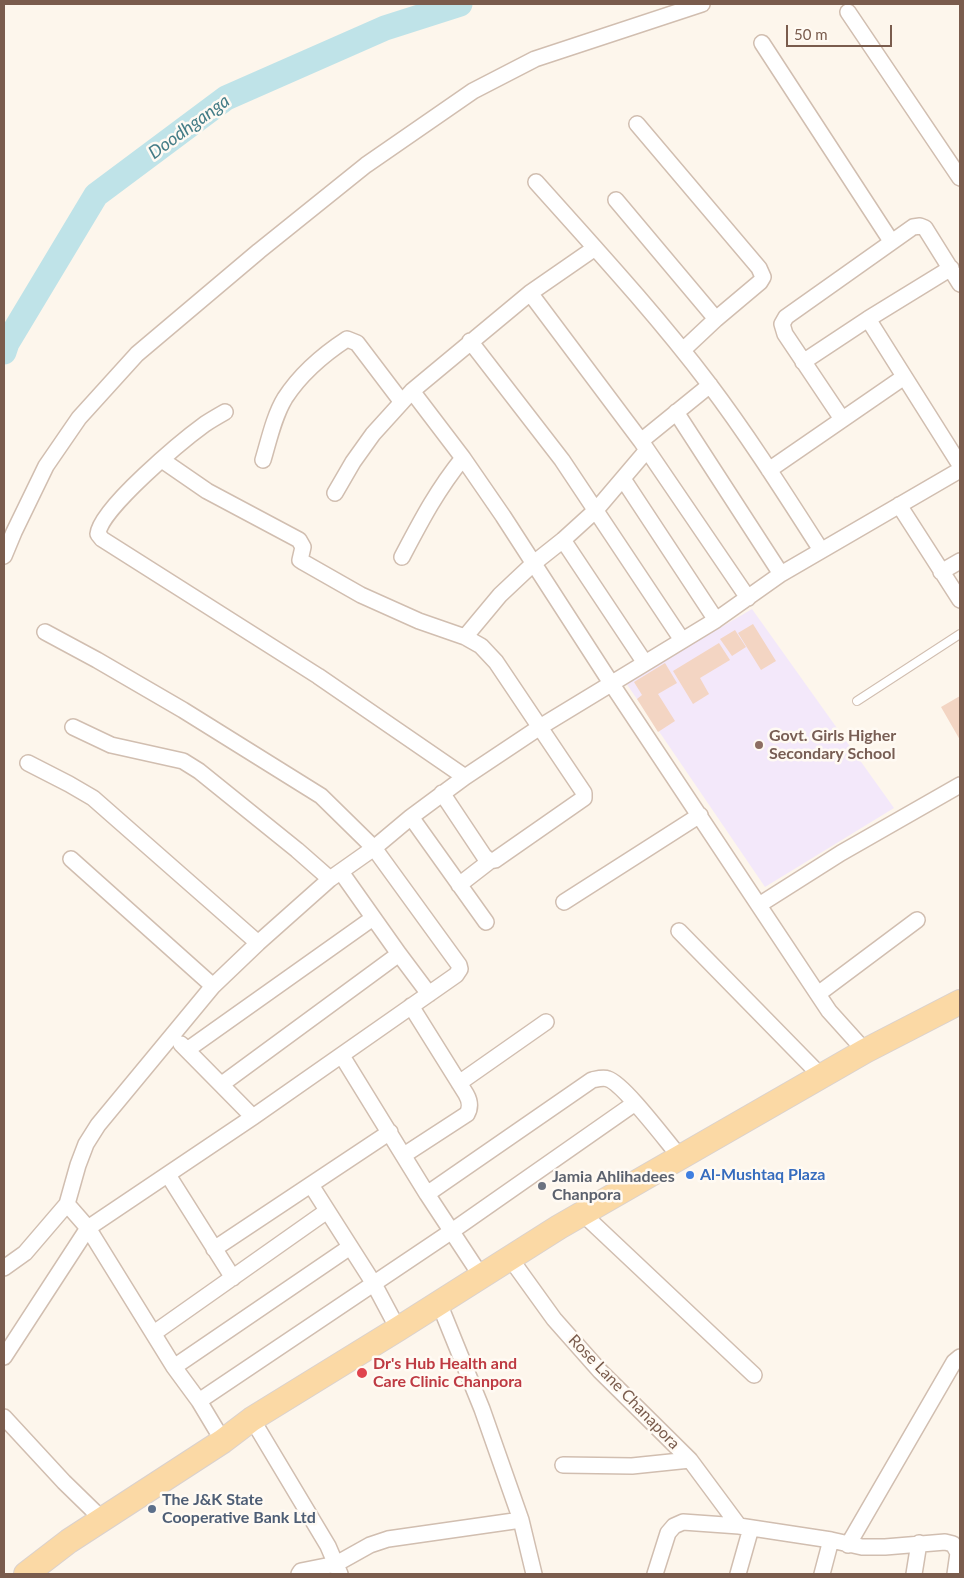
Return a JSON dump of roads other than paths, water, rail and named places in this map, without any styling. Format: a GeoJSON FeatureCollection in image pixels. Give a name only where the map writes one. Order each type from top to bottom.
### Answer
{"type":"FeatureCollection","features":[{"type":"Feature","properties":{"kind":"main road"},"geometry":{"type":"LineString","coordinates":[[38,1570],[69,1541],[223,1441],[252,1419],[582,1213],[821,1076],[960,1002]]}},
{"type":"Feature","properties":{"kind":"street"},"geometry":{"type":"LineString","coordinates":[[4,556],[46,466],[79,418],[137,354],[259,251],[366,165],[473,91],[535,58],[702,4]]}},
{"type":"Feature","properties":{"kind":"street"},"geometry":{"type":"LineString","coordinates":[[848,12],[960,178]]}},
{"type":"Feature","properties":{"kind":"street"},"geometry":{"type":"LineString","coordinates":[[762,43],[891,241]]}},
{"type":"Feature","properties":{"kind":"street"},"geometry":{"type":"LineString","coordinates":[[637,124],[759,268],[763,277],[760,282],[683,350]]}},
{"type":"Feature","properties":{"kind":"street"},"geometry":{"type":"LineString","coordinates":[[536,182],[683,350],[710,385],[769,470],[821,550]]}},
{"type":"Feature","properties":{"kind":"street"},"geometry":{"type":"LineString","coordinates":[[616,200],[716,319]]}},
{"type":"Feature","properties":{"kind":"street"},"geometry":{"type":"LineString","coordinates":[[842,419],[785,334],[782,324],[786,317],[913,227],[920,226],[925,228],[960,284]]}},
{"type":"Feature","properties":{"kind":"street"},"geometry":{"type":"LineString","coordinates":[[336,493],[352,462],[373,434],[407,396],[530,292],[595,248]]}},
{"type":"Feature","properties":{"kind":"street"},"geometry":{"type":"LineString","coordinates":[[803,362],[951,268]]}},
{"type":"Feature","properties":{"kind":"street"},"geometry":{"type":"LineString","coordinates":[[530,292],[644,445],[748,598]]}},
{"type":"Feature","properties":{"kind":"street"},"geometry":{"type":"LineString","coordinates":[[868,320],[960,465]]}},
{"type":"Feature","properties":{"kind":"street"},"geometry":{"type":"LineString","coordinates":[[263,460],[285,398],[304,374],[334,347],[347,339],[357,342],[463,458],[829,1011],[866,1051]]}},
{"type":"Feature","properties":{"kind":"street"},"geometry":{"type":"LineString","coordinates":[[470,341],[562,460],[682,640]]}},
{"type":"Feature","properties":{"kind":"street"},"geometry":{"type":"LineString","coordinates":[[769,470],[904,377]]}},
{"type":"Feature","properties":{"kind":"street"},"geometry":{"type":"LineString","coordinates":[[465,637],[500,595],[596,510],[623,479],[644,445],[676,412],[710,385]]}},
{"type":"Feature","properties":{"kind":"street"},"geometry":{"type":"LineString","coordinates":[[225,412],[206,423],[162,460],[123,497],[110,512],[98,530],[98,534],[102,539],[318,676],[465,777]]}},
{"type":"Feature","properties":{"kind":"street"},"geometry":{"type":"LineString","coordinates":[[676,412],[781,574]]}},
{"type":"Feature","properties":{"kind":"street"},"geometry":{"type":"LineString","coordinates":[[402,557],[441,486],[463,458]]}},
{"type":"Feature","properties":{"kind":"street"},"geometry":{"type":"LineString","coordinates":[[162,460],[207,491],[298,540],[303,547],[300,557],[300,560],[303,562],[361,595],[419,622],[465,637],[481,646],[496,662],[584,793],[584,798],[495,860],[490,861],[460,885]]}},
{"type":"Feature","properties":{"kind":"street"},"geometry":{"type":"LineString","coordinates":[[4,1268],[25,1253],[67,1204],[86,1144],[98,1125],[213,986],[258,943],[335,876],[465,777],[540,727],[716,620],[781,574],[960,470]]}},
{"type":"Feature","properties":{"kind":"street"},"geometry":{"type":"LineString","coordinates":[[623,479],[716,620]]}},
{"type":"Feature","properties":{"kind":"street"},"geometry":{"type":"LineString","coordinates":[[899,506],[960,600]]}},
{"type":"Feature","properties":{"kind":"street"},"geometry":{"type":"LineString","coordinates":[[564,540],[645,663]]}},
{"type":"Feature","properties":{"kind":"street"},"geometry":{"type":"LineString","coordinates":[[942,572],[960,561]]}},
{"type":"Feature","properties":{"kind":"street"},"geometry":{"type":"LineString","coordinates":[[4,1357],[88,1228],[253,1118],[456,975],[460,969],[459,965],[374,848],[321,796],[183,710],[45,632]]}},
{"type":"Feature","properties":{"kind":"street"},"geometry":{"type":"LineString","coordinates":[[73,727],[122,748],[183,761],[199,771],[297,850],[335,876],[373,918],[429,994]]}},
{"type":"Feature","properties":{"kind":"street"},"geometry":{"type":"LineString","coordinates":[[28,763],[93,798],[258,943]]}},
{"type":"Feature","properties":{"kind":"street"},"geometry":{"type":"LineString","coordinates":[[759,905],[841,853],[960,785]]}},
{"type":"Feature","properties":{"kind":"street"},"geometry":{"type":"LineString","coordinates":[[442,794],[484,856],[490,861]]}},
{"type":"Feature","properties":{"kind":"street"},"geometry":{"type":"LineString","coordinates":[[564,902],[700,815]]}},
{"type":"Feature","properties":{"kind":"street"},"geometry":{"type":"LineString","coordinates":[[411,817],[486,922]]}},
{"type":"Feature","properties":{"kind":"street"},"geometry":{"type":"LineString","coordinates":[[71,859],[213,986]]}},
{"type":"Feature","properties":{"kind":"street"},"geometry":{"type":"LineString","coordinates":[[187,1050],[373,918]]}},
{"type":"Feature","properties":{"kind":"street"},"geometry":{"type":"LineString","coordinates":[[818,994],[917,920]]}},
{"type":"Feature","properties":{"kind":"street"},"geometry":{"type":"LineString","coordinates":[[679,931],[821,1076]]}},
{"type":"Feature","properties":{"kind":"street"},"geometry":{"type":"LineString","coordinates":[[222,1084],[399,954]]}},
{"type":"Feature","properties":{"kind":"street"},"geometry":{"type":"LineString","coordinates":[[404,1154],[467,1114],[470,1109],[470,1101],[411,1006]]}},
{"type":"Feature","properties":{"kind":"street"},"geometry":{"type":"LineString","coordinates":[[459,1084],[546,1022]]}},
{"type":"Feature","properties":{"kind":"street"},"geometry":{"type":"LineString","coordinates":[[173,1036],[222,1084],[253,1118]]}},
{"type":"Feature","properties":{"kind":"street"},"geometry":{"type":"LineString","coordinates":[[342,1056],[427,1194],[481,1276]]}},
{"type":"Feature","properties":{"kind":"street"},"geometry":{"type":"LineString","coordinates":[[427,1194],[592,1080],[601,1078],[608,1079],[635,1103],[680,1157]]}},
{"type":"Feature","properties":{"kind":"street"},"geometry":{"type":"LineString","coordinates":[[199,1401],[374,1284],[635,1103]]}},
{"type":"Feature","properties":{"kind":"street"},"geometry":{"type":"LineString","coordinates":[[214,1250],[390,1132]]}},
{"type":"Feature","properties":{"kind":"street"},"geometry":{"type":"LineString","coordinates":[[168,1176],[233,1278]]}},
{"type":"Feature","properties":{"kind":"street"},"geometry":{"type":"LineString","coordinates":[[311,1185],[374,1284],[398,1329]]}},
{"type":"Feature","properties":{"kind":"street"},"geometry":{"type":"LineString","coordinates":[[67,1204],[88,1228],[174,1367],[199,1401],[223,1441]]}},
{"type":"Feature","properties":{"kind":"street"},"geometry":{"type":"LineString","coordinates":[[154,1333],[327,1210]]}},
{"type":"Feature","properties":{"kind":"street"},"geometry":{"type":"LineString","coordinates":[[582,1213],[754,1375]]}},
{"type":"Feature","properties":{"kind":"street"},"geometry":{"type":"LineString","coordinates":[[174,1367],[350,1247]]}},
{"type":"Feature","properties":{"kind":"street","name":"Rose Lane Chanapora"},"geometry":{"type":"LineString","coordinates":[[510,1258],[554,1319],[600,1371],[690,1460],[745,1527]]}},
{"type":"Feature","properties":{"kind":"street"},"geometry":{"type":"LineString","coordinates":[[439,1303],[482,1409],[521,1520],[534,1574]]}},
{"type":"Feature","properties":{"kind":"street"},"geometry":{"type":"LineString","coordinates":[[848,1545],[922,1415],[954,1362],[960,1357]]}},
{"type":"Feature","properties":{"kind":"street"},"geometry":{"type":"LineString","coordinates":[[4,1417],[64,1482],[103,1520]]}},
{"type":"Feature","properties":{"kind":"street"},"geometry":{"type":"LineString","coordinates":[[252,1419],[323,1538],[338,1569]]}},
{"type":"Feature","properties":{"kind":"street"},"geometry":{"type":"LineString","coordinates":[[563,1465],[632,1466],[690,1460]]}},
{"type":"Feature","properties":{"kind":"street"},"geometry":{"type":"LineString","coordinates":[[299,1574],[301,1571],[338,1569],[370,1545],[388,1539],[521,1520]]}},
{"type":"Feature","properties":{"kind":"street"},"geometry":{"type":"LineString","coordinates":[[655,1574],[668,1533],[674,1526],[683,1522],[745,1527],[831,1540],[848,1545],[879,1547],[945,1542],[953,1544],[958,1553],[955,1574]]}},
{"type":"Feature","properties":{"kind":"street"},"geometry":{"type":"LineString","coordinates":[[738,1574],[745,1527]]}},
{"type":"Feature","properties":{"kind":"street"},"geometry":{"type":"LineString","coordinates":[[822,1574],[831,1540]]}},
{"type":"Feature","properties":{"kind":"street"},"geometry":{"type":"LineString","coordinates":[[914,1574],[919,1544]]}},
{"type":"Feature","properties":{"kind":"lane"},"geometry":{"type":"LineString","coordinates":[[857,700],[960,634]]}},
{"type":"Feature","properties":{"kind":"waterway","name":"Doodhganga"},"geometry":{"type":"LineString","coordinates":[[4,352],[7,343],[96,195],[226,98],[385,28],[460,4]]}},
{"type":"Feature","properties":{"kind":"place","name":"Govt. Girls Higher Secondary School"},"geometry":{"type":"Point","coordinates":[759,745]}},
{"type":"Feature","properties":{"kind":"place","name":"Al-Mushtaq Plaza"},"geometry":{"type":"Point","coordinates":[690,1175]}},
{"type":"Feature","properties":{"kind":"place","name":"Jamia Ahlihadees Chanpora"},"geometry":{"type":"Point","coordinates":[542,1186]}},
{"type":"Feature","properties":{"kind":"place","name":"Dr's Hub Health and Care Clinic Chanpora"},"geometry":{"type":"Point","coordinates":[362,1373]}},
{"type":"Feature","properties":{"kind":"place","name":"The J&K State Cooperative Bank Ltd"},"geometry":{"type":"Point","coordinates":[152,1509]}}]}
